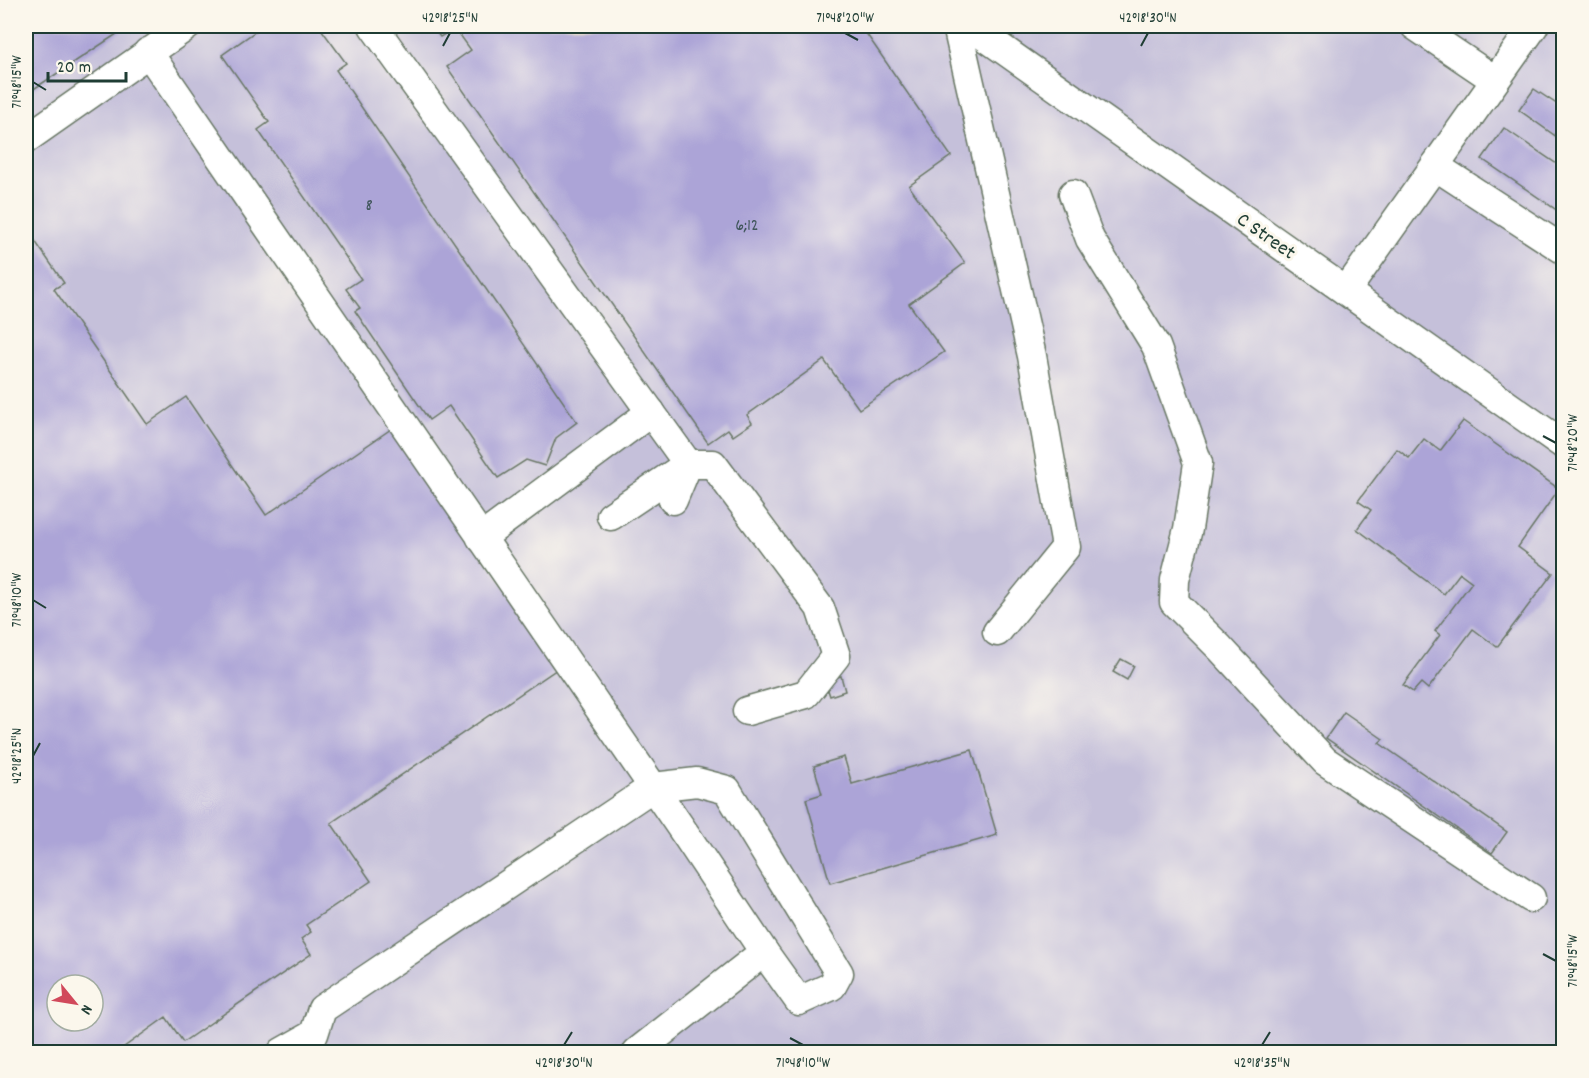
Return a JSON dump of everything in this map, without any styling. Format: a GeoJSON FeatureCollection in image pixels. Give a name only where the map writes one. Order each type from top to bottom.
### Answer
{"type":"FeatureCollection","features":[{"type":"Feature","properties":{"kind":"street"},"geometry":{"type":"LineString","coordinates":[[26,139],[187,26]]}},
{"type":"Feature","properties":{"kind":"street"},"geometry":{"type":"LineString","coordinates":[[373,26],[688,464]]}},
{"type":"Feature","properties":{"kind":"street"},"geometry":{"type":"LineString","coordinates":[[957,26],[1032,356],[1066,547],[997,632]]}},
{"type":"Feature","properties":{"kind":"street","name":"C Street"},"geometry":{"type":"LineString","coordinates":[[970,26],[1563,445]]}},
{"type":"Feature","properties":{"kind":"street"},"geometry":{"type":"LineString","coordinates":[[1415,26],[1495,81]]}},
{"type":"Feature","properties":{"kind":"street"},"geometry":{"type":"LineString","coordinates":[[1346,291],[1534,26]]}},
{"type":"Feature","properties":{"kind":"street"},"geometry":{"type":"LineString","coordinates":[[148,52],[481,538],[652,787],[724,891],[764,952],[799,1001],[831,986],[839,973],[727,790],[696,782],[652,787],[322,1009],[314,1034],[282,1053]]}},
{"type":"Feature","properties":{"kind":"street"},"geometry":{"type":"LineString","coordinates":[[1436,166],[1563,250]]}},
{"type":"Feature","properties":{"kind":"street"},"geometry":{"type":"LineString","coordinates":[[1073,194],[1090,239],[1156,346],[1198,464],[1188,529],[1175,580],[1174,602],[1325,761],[1531,898]]}},
{"type":"Feature","properties":{"kind":"street"},"geometry":{"type":"LineString","coordinates":[[481,538],[651,412]]}},
{"type":"Feature","properties":{"kind":"street"},"geometry":{"type":"LineString","coordinates":[[674,500],[688,464]]}},
{"type":"Feature","properties":{"kind":"street"},"geometry":{"type":"LineString","coordinates":[[611,516],[688,464],[713,464],[820,608],[845,660],[806,694],[747,711]]}},
{"type":"Feature","properties":{"kind":"street"},"geometry":{"type":"LineString","coordinates":[[637,1053],[764,952]]}},
{"type":"Feature","properties":{"kind":"shaded area"},"geometry":{"type":"Polygon","coordinates":[[[26,26],[1563,26],[1563,1052],[26,1052],[26,26]]]}},
{"type":"Feature","properties":{"kind":"building"},"geometry":{"type":"Polygon","coordinates":[[[26,26],[129,26],[26,94],[26,26]]]}},
{"type":"Feature","properties":{"kind":"building"},"geometry":{"type":"Polygon","coordinates":[[[263,26],[319,26],[346,63],[336,70],[577,422],[556,438],[545,466],[526,460],[498,478],[449,406],[429,420],[355,311],[360,308],[346,289],[361,279],[258,130],[269,122],[222,55],[263,26]]]}},
{"type":"Feature","properties":{"kind":"building"},"geometry":{"type":"Polygon","coordinates":[[[432,26],[861,26],[951,156],[909,186],[965,263],[909,304],[944,352],[859,409],[824,360],[747,415],[752,423],[733,436],[728,429],[708,443],[447,67],[471,50],[455,28],[440,37],[432,26]]]}},
{"type":"Feature","properties":{"kind":"building"},"geometry":{"type":"Polygon","coordinates":[[[1534,89],[1564,109],[1564,142],[1519,110],[1534,89]]]}},
{"type":"Feature","properties":{"kind":"building"},"geometry":{"type":"Polygon","coordinates":[[[1504,128],[1564,169],[1564,215],[1482,159],[1504,128]]]}},
{"type":"Feature","properties":{"kind":"building"},"geometry":{"type":"Polygon","coordinates":[[[26,228],[64,283],[54,289],[147,424],[186,397],[266,515],[394,427],[560,667],[331,823],[371,881],[306,925],[311,932],[301,939],[311,954],[183,1042],[166,1017],[117,1052],[26,1052],[26,228]]]}},
{"type":"Feature","properties":{"kind":"building"},"geometry":{"type":"Polygon","coordinates":[[[1463,421],[1559,489],[1518,547],[1553,573],[1497,647],[1473,629],[1428,689],[1421,683],[1413,692],[1403,685],[1440,635],[1435,631],[1472,582],[1460,573],[1444,594],[1357,529],[1371,510],[1358,501],[1397,449],[1409,458],[1424,439],[1440,451],[1463,421]]]}},
{"type":"Feature","properties":{"kind":"building"},"geometry":{"type":"Polygon","coordinates":[[[1121,659],[1134,666],[1127,680],[1113,672],[1121,659]]]}},
{"type":"Feature","properties":{"kind":"building"},"geometry":{"type":"Polygon","coordinates":[[[841,676],[845,691],[830,696],[825,681],[841,676]]]}},
{"type":"Feature","properties":{"kind":"building"},"geometry":{"type":"Polygon","coordinates":[[[1344,712],[1383,739],[1379,743],[1507,832],[1492,853],[1326,738],[1344,712]]]}},
{"type":"Feature","properties":{"kind":"building"},"geometry":{"type":"Polygon","coordinates":[[[972,750],[997,835],[830,883],[806,799],[822,794],[814,766],[844,757],[852,784],[972,750]]]}}]}
